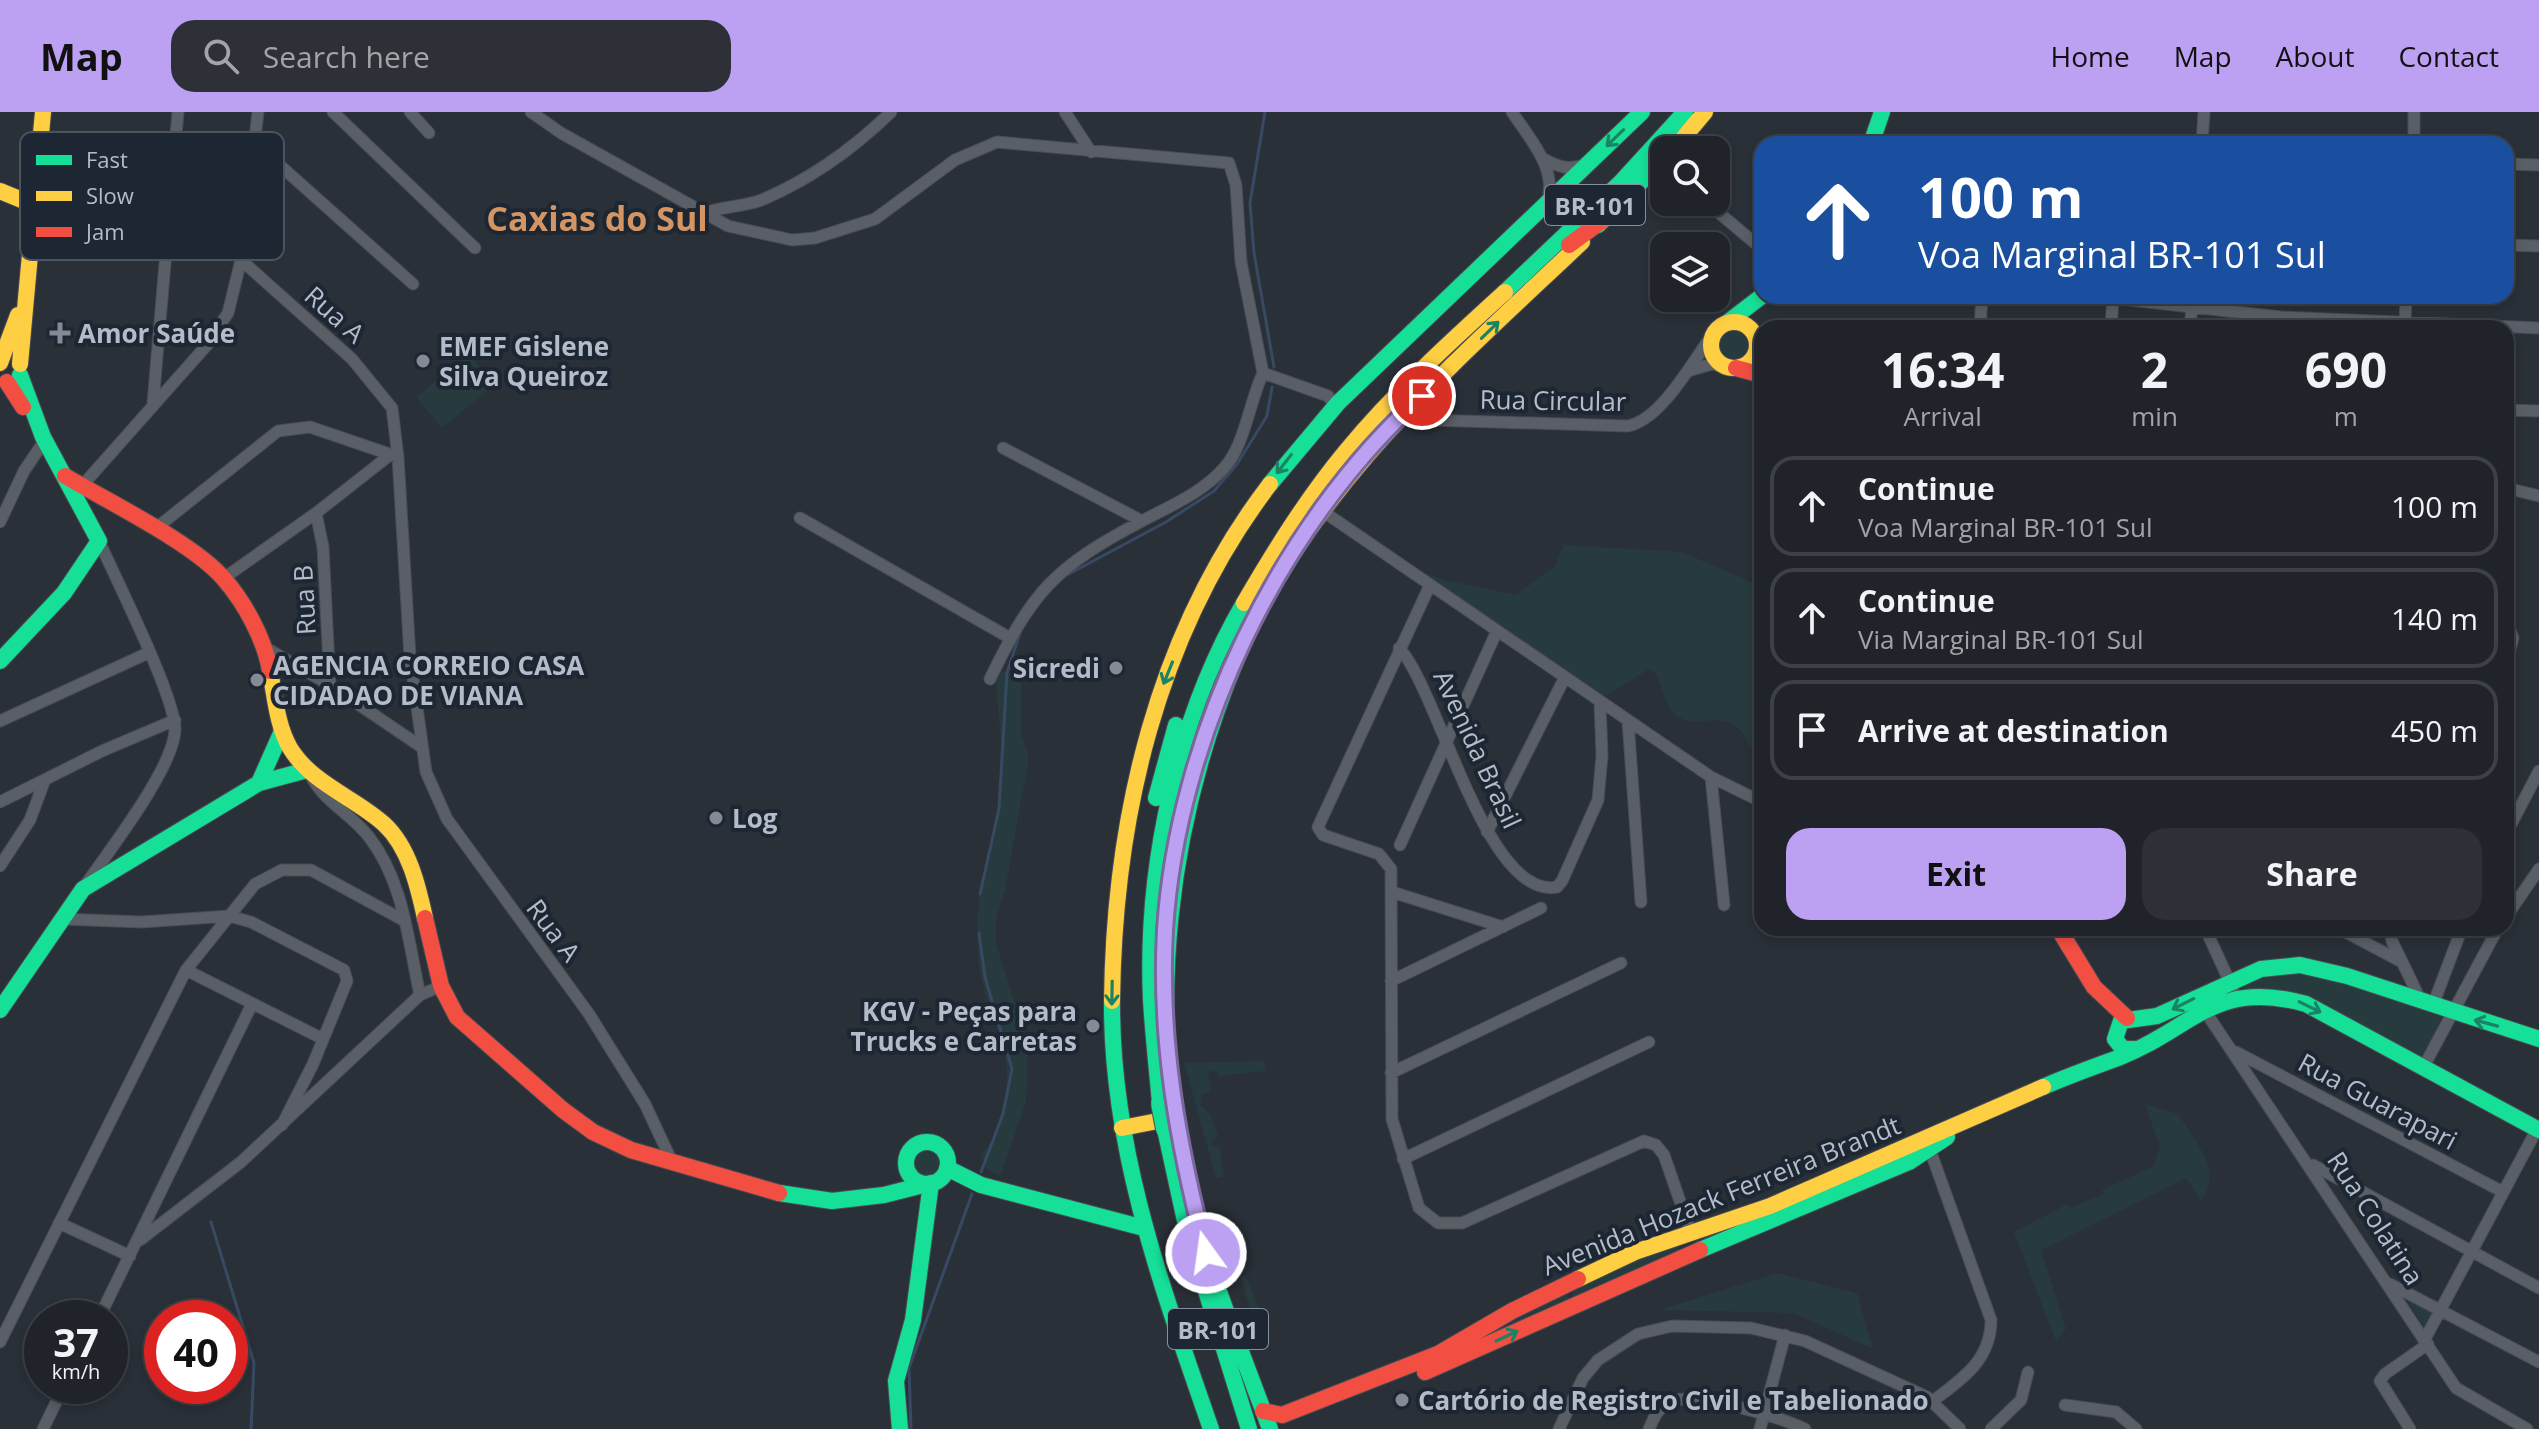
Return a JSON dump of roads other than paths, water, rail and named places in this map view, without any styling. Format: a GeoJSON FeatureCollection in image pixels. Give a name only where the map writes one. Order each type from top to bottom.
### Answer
{"type":"FeatureCollection","features":[{"type":"Feature","properties":{"kind":"main road"},"geometry":{"type":"LineString","coordinates":[[41,132],[43,112]]}},
{"type":"Feature","properties":{"kind":"main road"},"geometry":{"type":"LineString","coordinates":[[1211,1429],[1144,1228],[1122,1128],[1112,1016],[1113,915],[1121,839],[1136,766],[1176,653],[1235,534],[1269,483],[1335,405],[1642,112]]}},
{"type":"Feature","properties":{"kind":"main road","name":"BR-101"},"geometry":{"type":"LineString","coordinates":[[1249,1429],[1187,1230],[1139,1043],[1137,929],[1147,844],[1164,764],[1178,720],[1226,605],[1292,495],[1365,410],[1626,159],[1669,112]]}},
{"type":"Feature","properties":{"kind":"main road","name":"BR-101"},"geometry":{"type":"LineString","coordinates":[[1236,1429],[1181,1247],[1160,1118],[1150,1007],[1152,890],[1174,782],[1213,664],[1270,552],[1334,461],[1416,375],[1620,182],[1685,112]]}},
{"type":"Feature","properties":{"kind":"main road"},"geometry":{"type":"LineString","coordinates":[[1685,136],[1705,112]]}},
{"type":"Feature","properties":{"kind":"main road"},"geometry":{"type":"LineString","coordinates":[[1874,136],[1882,112]]}},
{"type":"Feature","properties":{"kind":"main road"},"geometry":{"type":"LineString","coordinates":[[1270,1429],[1160,1118],[1166,1030],[1165,931],[1177,848],[1207,730],[1251,621],[1321,510],[1398,419],[1650,176]]}},
{"type":"Feature","properties":{"kind":"main road"},"geometry":{"type":"LineString","coordinates":[[0,191],[20,199]]}},
{"type":"Feature","properties":{"kind":"main road"},"geometry":{"type":"LineString","coordinates":[[1501,294],[1607,217]]}},
{"type":"Feature","properties":{"kind":"main road"},"geometry":{"type":"LineString","coordinates":[[0,661],[64,593],[99,541],[73,482],[6,373],[25,299],[29,260]]}},
{"type":"Feature","properties":{"kind":"main road"},"geometry":{"type":"LineString","coordinates":[[1754,303],[1721,328],[1713,353],[1731,368],[1754,373]]}},
{"type":"Feature","properties":{"kind":"main road"},"geometry":{"type":"LineString","coordinates":[[1721,328],[1738,322],[1754,338]]}},
{"type":"Feature","properties":{"kind":"main road"},"geometry":{"type":"LineString","coordinates":[[1731,368],[1752,360],[1754,354]]}},
{"type":"Feature","properties":{"kind":"main road"},"geometry":{"type":"LineString","coordinates":[[73,482],[194,553],[224,578],[268,654],[282,731],[290,748],[307,770],[376,817],[405,852],[420,894],[441,986],[464,1024],[579,1122],[610,1141],[748,1186],[824,1201],[877,1196],[941,1178],[947,1168],[945,1151],[931,1142],[914,1145],[894,1183],[877,1196]]}},
{"type":"Feature","properties":{"kind":"main road"},"geometry":{"type":"LineString","coordinates":[[259,783],[282,731]]}},
{"type":"Feature","properties":{"kind":"main road"},"geometry":{"type":"LineString","coordinates":[[0,1010],[83,889],[259,783],[307,770]]}},
{"type":"Feature","properties":{"kind":"main road"},"geometry":{"type":"LineString","coordinates":[[2062,936],[2122,1027],[2123,1049],[2138,1047],[2146,1033],[2122,1027]]}},
{"type":"Feature","properties":{"kind":"main road"},"geometry":{"type":"LineString","coordinates":[[2122,1027],[2164,1014],[2271,967],[2300,965],[2347,976],[2451,1013],[2539,1039]]}},
{"type":"Feature","properties":{"kind":"main road"},"geometry":{"type":"LineString","coordinates":[[2234,984],[2252,993],[2289,997],[2538,1129]]}},
{"type":"Feature","properties":{"kind":"main road","name":"Avenida Hozack Ferreira Brandt"},"geometry":{"type":"LineString","coordinates":[[1263,1411],[1270,1415],[1282,1415],[1406,1373],[1586,1275],[1691,1233],[1752,1214],[2138,1047],[2205,1011],[2234,984]]}},
{"type":"Feature","properties":{"kind":"main road"},"geometry":{"type":"LineString","coordinates":[[2104,1060],[2113,1050],[2122,1027]]}},
{"type":"Feature","properties":{"kind":"main road","name":"Avenida Hozack Ferreira Brandt"},"geometry":{"type":"LineString","coordinates":[[1280,1429],[1909,1162],[1982,1115]]}},
{"type":"Feature","properties":{"kind":"main road"},"geometry":{"type":"LineString","coordinates":[[1122,1128],[1160,1118]]}},
{"type":"Feature","properties":{"kind":"main road"},"geometry":{"type":"LineString","coordinates":[[906,1160],[907,1171],[914,1180],[931,1183]]}},
{"type":"Feature","properties":{"kind":"main road"},"geometry":{"type":"LineString","coordinates":[[947,1168],[981,1185],[1144,1228]]}},
{"type":"Feature","properties":{"kind":"main road"},"geometry":{"type":"LineString","coordinates":[[900,1429],[896,1381],[913,1320],[931,1183]]}},
{"type":"Feature","properties":{"kind":"main road"},"geometry":{"type":"LineString","coordinates":[[1691,1233],[1702,1237],[1703,1246],[1699,1251]]}},
{"type":"Feature","properties":{"kind":"street"},"geometry":{"type":"LineString","coordinates":[[176,132],[178,112]]}},
{"type":"Feature","properties":{"kind":"street"},"geometry":{"type":"LineString","coordinates":[[257,132],[258,112]]}},
{"type":"Feature","properties":{"kind":"street"},"geometry":{"type":"LineString","coordinates":[[333,112],[475,248]]}},
{"type":"Feature","properties":{"kind":"street"},"geometry":{"type":"LineString","coordinates":[[410,112],[429,133]]}},
{"type":"Feature","properties":{"kind":"street"},"geometry":{"type":"LineString","coordinates":[[531,112],[561,133],[728,226],[769,238],[815,238],[875,219],[955,160],[985,145],[1019,142],[1091,152],[1192,157],[1229,163],[1236,185],[1241,262],[1263,373],[1248,407],[1238,446],[1226,466],[1191,495],[1087,550],[1062,569],[1040,592],[1010,638],[990,679]]}},
{"type":"Feature","properties":{"kind":"street"},"geometry":{"type":"LineString","coordinates":[[704,213],[762,200],[787,187],[823,166],[891,112]]}},
{"type":"Feature","properties":{"kind":"street"},"geometry":{"type":"LineString","coordinates":[[1065,112],[1091,152]]}},
{"type":"Feature","properties":{"kind":"street"},"geometry":{"type":"LineString","coordinates":[[1512,112],[1542,158],[1551,190],[1546,205]]}},
{"type":"Feature","properties":{"kind":"street"},"geometry":{"type":"LineString","coordinates":[[2202,136],[2204,112]]}},
{"type":"Feature","properties":{"kind":"street"},"geometry":{"type":"LineString","coordinates":[[2414,112],[2414,136]]}},
{"type":"Feature","properties":{"kind":"street"},"geometry":{"type":"LineString","coordinates":[[1542,158],[1570,168],[1590,162]]}},
{"type":"Feature","properties":{"kind":"street"},"geometry":{"type":"LineString","coordinates":[[2514,164],[2539,165]]}},
{"type":"Feature","properties":{"kind":"street"},"geometry":{"type":"LineString","coordinates":[[284,169],[413,284]]}},
{"type":"Feature","properties":{"kind":"street"},"geometry":{"type":"LineString","coordinates":[[1723,216],[1754,242]]}},
{"type":"Feature","properties":{"kind":"street"},"geometry":{"type":"LineString","coordinates":[[2514,245],[2539,246]]}},
{"type":"Feature","properties":{"kind":"street"},"geometry":{"type":"LineString","coordinates":[[153,403],[165,260]]}},
{"type":"Feature","properties":{"kind":"street"},"geometry":{"type":"LineString","coordinates":[[73,482],[153,403],[220,327],[235,292],[241,260]]}},
{"type":"Feature","properties":{"kind":"street","name":"Rua A"},"geometry":{"type":"LineString","coordinates":[[241,260],[352,359],[392,408],[410,657],[426,772],[447,819],[589,1014],[645,1104],[673,1164]]}},
{"type":"Feature","properties":{"kind":"street"},"geometry":{"type":"LineString","coordinates":[[2209,304],[2281,317],[2328,320]]}},
{"type":"Feature","properties":{"kind":"street"},"geometry":{"type":"LineString","coordinates":[[2514,327],[2539,328]]}},
{"type":"Feature","properties":{"kind":"street","name":"Rua Circular"},"geometry":{"type":"LineString","coordinates":[[1398,419],[1628,426],[1648,419],[1721,328]]}},
{"type":"Feature","properties":{"kind":"street"},"geometry":{"type":"LineString","coordinates":[[1684,373],[1712,364],[1731,368]]}},
{"type":"Feature","properties":{"kind":"street"},"geometry":{"type":"LineString","coordinates":[[1263,373],[1328,396],[1335,405]]}},
{"type":"Feature","properties":{"kind":"street"},"geometry":{"type":"LineString","coordinates":[[2514,410],[2539,411]]}},
{"type":"Feature","properties":{"kind":"street"},"geometry":{"type":"LineString","coordinates":[[155,529],[278,431],[310,427],[394,456]]}},
{"type":"Feature","properties":{"kind":"street"},"geometry":{"type":"LineString","coordinates":[[0,522],[24,471],[44,438]]}},
{"type":"Feature","properties":{"kind":"street"},"geometry":{"type":"LineString","coordinates":[[1003,448],[1142,521]]}},
{"type":"Feature","properties":{"kind":"street"},"geometry":{"type":"LineString","coordinates":[[224,578],[394,456]]}},
{"type":"Feature","properties":{"kind":"street"},"geometry":{"type":"LineString","coordinates":[[2514,490],[2539,496]]}},
{"type":"Feature","properties":{"kind":"street"},"geometry":{"type":"LineString","coordinates":[[1321,510],[1496,633],[1711,777],[1754,798]]}},
{"type":"Feature","properties":{"kind":"street","name":"Rua B"},"geometry":{"type":"LineString","coordinates":[[316,513],[323,547],[330,685]]}},
{"type":"Feature","properties":{"kind":"street"},"geometry":{"type":"LineString","coordinates":[[800,518],[1010,638]]}},
{"type":"Feature","properties":{"kind":"street"},"geometry":{"type":"LineString","coordinates":[[83,889],[166,760],[174,740],[175,720],[99,541]]}},
{"type":"Feature","properties":{"kind":"street"},"geometry":{"type":"LineString","coordinates":[[1430,585],[1319,825],[1323,835],[1383,857],[1391,869],[1392,1119],[1419,1208],[1432,1221],[1450,1226],[1462,1223],[1636,1142],[1648,1142],[1664,1155],[1691,1233]]}},
{"type":"Feature","properties":{"kind":"street"},"geometry":{"type":"LineString","coordinates":[[1400,845],[1444,742],[1496,633]]}},
{"type":"Feature","properties":{"kind":"street","name":"Avenida Brasil"},"geometry":{"type":"LineString","coordinates":[[1399,648],[1416,667],[1444,742],[1487,832],[1523,875],[1546,887],[1557,887],[1598,800],[1602,783],[1600,703]]}},
{"type":"Feature","properties":{"kind":"street"},"geometry":{"type":"LineString","coordinates":[[0,721],[148,653]]}},
{"type":"Feature","properties":{"kind":"street"},"geometry":{"type":"LineString","coordinates":[[268,654],[330,685],[420,746]]}},
{"type":"Feature","properties":{"kind":"street"},"geometry":{"type":"LineString","coordinates":[[1487,832],[1564,679]]}},
{"type":"Feature","properties":{"kind":"street"},"geometry":{"type":"LineString","coordinates":[[0,802],[102,751],[175,720]]}},
{"type":"Feature","properties":{"kind":"street"},"geometry":{"type":"LineString","coordinates":[[1628,721],[1641,902]]}},
{"type":"Feature","properties":{"kind":"street"},"geometry":{"type":"LineString","coordinates":[[307,770],[323,795],[367,833],[384,856],[393,877],[420,995]]}},
{"type":"Feature","properties":{"kind":"street"},"geometry":{"type":"LineString","coordinates":[[2514,819],[2539,771]]}},
{"type":"Feature","properties":{"kind":"street"},"geometry":{"type":"LineString","coordinates":[[1711,777],[1724,905]]}},
{"type":"Feature","properties":{"kind":"street"},"geometry":{"type":"LineString","coordinates":[[0,866],[30,820],[44,782]]}},
{"type":"Feature","properties":{"kind":"street"},"geometry":{"type":"LineString","coordinates":[[0,1342],[186,970],[255,884],[282,870],[296,868],[325,875],[403,920]]}},
{"type":"Feature","properties":{"kind":"street"},"geometry":{"type":"LineString","coordinates":[[2514,905],[2539,869]]}},
{"type":"Feature","properties":{"kind":"street"},"geometry":{"type":"LineString","coordinates":[[1392,892],[1503,927]]}},
{"type":"Feature","properties":{"kind":"street"},"geometry":{"type":"LineString","coordinates":[[1391,981],[1541,908]]}},
{"type":"Feature","properties":{"kind":"street"},"geometry":{"type":"LineString","coordinates":[[62,919],[142,922],[229,916],[251,922],[344,970],[347,981],[313,1064],[282,1125]]}},
{"type":"Feature","properties":{"kind":"street"},"geometry":{"type":"LineString","coordinates":[[2209,936],[2234,984]]}},
{"type":"Feature","properties":{"kind":"street"},"geometry":{"type":"LineString","coordinates":[[2353,936],[2400,961]]}},
{"type":"Feature","properties":{"kind":"street"},"geometry":{"type":"LineString","coordinates":[[2392,936],[2400,961],[2427,1003]]}},
{"type":"Feature","properties":{"kind":"street"},"geometry":{"type":"LineString","coordinates":[[2427,1003],[2458,936]]}},
{"type":"Feature","properties":{"kind":"street"},"geometry":{"type":"LineString","coordinates":[[2423,1068],[2494,936]]}},
{"type":"Feature","properties":{"kind":"street"},"geometry":{"type":"LineString","coordinates":[[1391,1073],[1621,963]]}},
{"type":"Feature","properties":{"kind":"street"},"geometry":{"type":"LineString","coordinates":[[186,970],[323,1039]]}},
{"type":"Feature","properties":{"kind":"street"},"geometry":{"type":"LineString","coordinates":[[140,1240],[196,1199],[282,1125],[420,995],[441,986]]}},
{"type":"Feature","properties":{"kind":"street"},"geometry":{"type":"LineString","coordinates":[[108,1300],[140,1240],[252,1004]]}},
{"type":"Feature","properties":{"kind":"street","name":"Rua Colatina"},"geometry":{"type":"LineString","coordinates":[[2205,1011],[2460,1392],[2527,1429]]}},
{"type":"Feature","properties":{"kind":"street"},"geometry":{"type":"LineString","coordinates":[[1403,1159],[1649,1042]]}},
{"type":"Feature","properties":{"kind":"street","name":"Rua Guarapari"},"geometry":{"type":"LineString","coordinates":[[2232,1050],[2503,1192]]}},
{"type":"Feature","properties":{"kind":"street"},"geometry":{"type":"LineString","coordinates":[[313,1064],[330,1077]]}},
{"type":"Feature","properties":{"kind":"street"},"geometry":{"type":"LineString","coordinates":[[2410,1429],[2380,1381],[2426,1342],[2440,1310],[2538,1129]]}},
{"type":"Feature","properties":{"kind":"street"},"geometry":{"type":"LineString","coordinates":[[1930,1150],[1991,1320],[1988,1343],[1976,1367],[1933,1401]]}},
{"type":"Feature","properties":{"kind":"street"},"geometry":{"type":"LineString","coordinates":[[2309,1163],[2539,1288]]}},
{"type":"Feature","properties":{"kind":"street"},"geometry":{"type":"LineString","coordinates":[[59,1223],[130,1256]]}},
{"type":"Feature","properties":{"kind":"street"},"geometry":{"type":"LineString","coordinates":[[2386,1281],[2539,1362]]}},
{"type":"Feature","properties":{"kind":"street"},"geometry":{"type":"LineString","coordinates":[[1559,1429],[1590,1369],[1617,1345],[1638,1334],[1672,1326],[1740,1327],[1785,1335],[1817,1346],[1933,1401],[1960,1429]]}},
{"type":"Feature","properties":{"kind":"street"},"geometry":{"type":"LineString","coordinates":[[1760,1429],[1785,1335]]}},
{"type":"Feature","properties":{"kind":"street"},"geometry":{"type":"LineString","coordinates":[[1991,1429],[2021,1400],[2028,1372]]}},
{"type":"Feature","properties":{"kind":"street"},"geometry":{"type":"LineString","coordinates":[[1649,1429],[1661,1409],[1681,1399],[1765,1413],[1805,1429]]}},
{"type":"Feature","properties":{"kind":"street"},"geometry":{"type":"LineString","coordinates":[[43,1429],[55,1404]]}},
{"type":"Feature","properties":{"kind":"street"},"geometry":{"type":"LineString","coordinates":[[2065,1405],[2116,1412],[2136,1429]]}},
{"type":"Feature","properties":{"kind":"waterway"},"geometry":{"type":"LineString","coordinates":[[1265,112],[1250,203],[1254,253],[1274,367]]}},
{"type":"Feature","properties":{"kind":"waterway"},"geometry":{"type":"LineString","coordinates":[[1067,575],[1166,522],[1214,491],[1237,464],[1267,416],[1272,387]]}},
{"type":"Feature","properties":{"kind":"waterway"},"geometry":{"type":"LineString","coordinates":[[980,894],[999,809],[1007,673],[1020,633]]}},
{"type":"Feature","properties":{"kind":"waterway"},"geometry":{"type":"LineString","coordinates":[[979,933],[985,977],[1012,1069],[1003,1114],[981,1172]]}},
{"type":"Feature","properties":{"kind":"waterway"},"geometry":{"type":"LineString","coordinates":[[911,1429],[909,1368],[972,1194]]}},
{"type":"Feature","properties":{"kind":"waterway"},"geometry":{"type":"LineString","coordinates":[[211,1222],[254,1363],[251,1429]]}},
{"type":"Feature","properties":{"kind":"place","name":"Amor Saúde"},"geometry":{"type":"Point","coordinates":[60,333]}},
{"type":"Feature","properties":{"kind":"place","name":"EMEF Gislene Silva Queiroz"},"geometry":{"type":"Point","coordinates":[423,361]}},
{"type":"Feature","properties":{"kind":"place","name":"Sicredi"},"geometry":{"type":"Point","coordinates":[1116,668]}},
{"type":"Feature","properties":{"kind":"place","name":"AGENCIA CORREIO CASA CIDADAO DE VIANA"},"geometry":{"type":"Point","coordinates":[257,680]}},
{"type":"Feature","properties":{"kind":"place","name":"Log"},"geometry":{"type":"Point","coordinates":[716,818]}},
{"type":"Feature","properties":{"kind":"place","name":"KGV - Peças para Trucks e Carretas"},"geometry":{"type":"Point","coordinates":[1093,1026]}},
{"type":"Feature","properties":{"kind":"place","name":"Cartório de Registro Civil e Tabelionado"},"geometry":{"type":"Point","coordinates":[1402,1400]}},
{"type":"Feature","properties":{"kind":"district","name":"Caxias do Sul"},"geometry":{"type":"Point","coordinates":[597,218]}}]}
